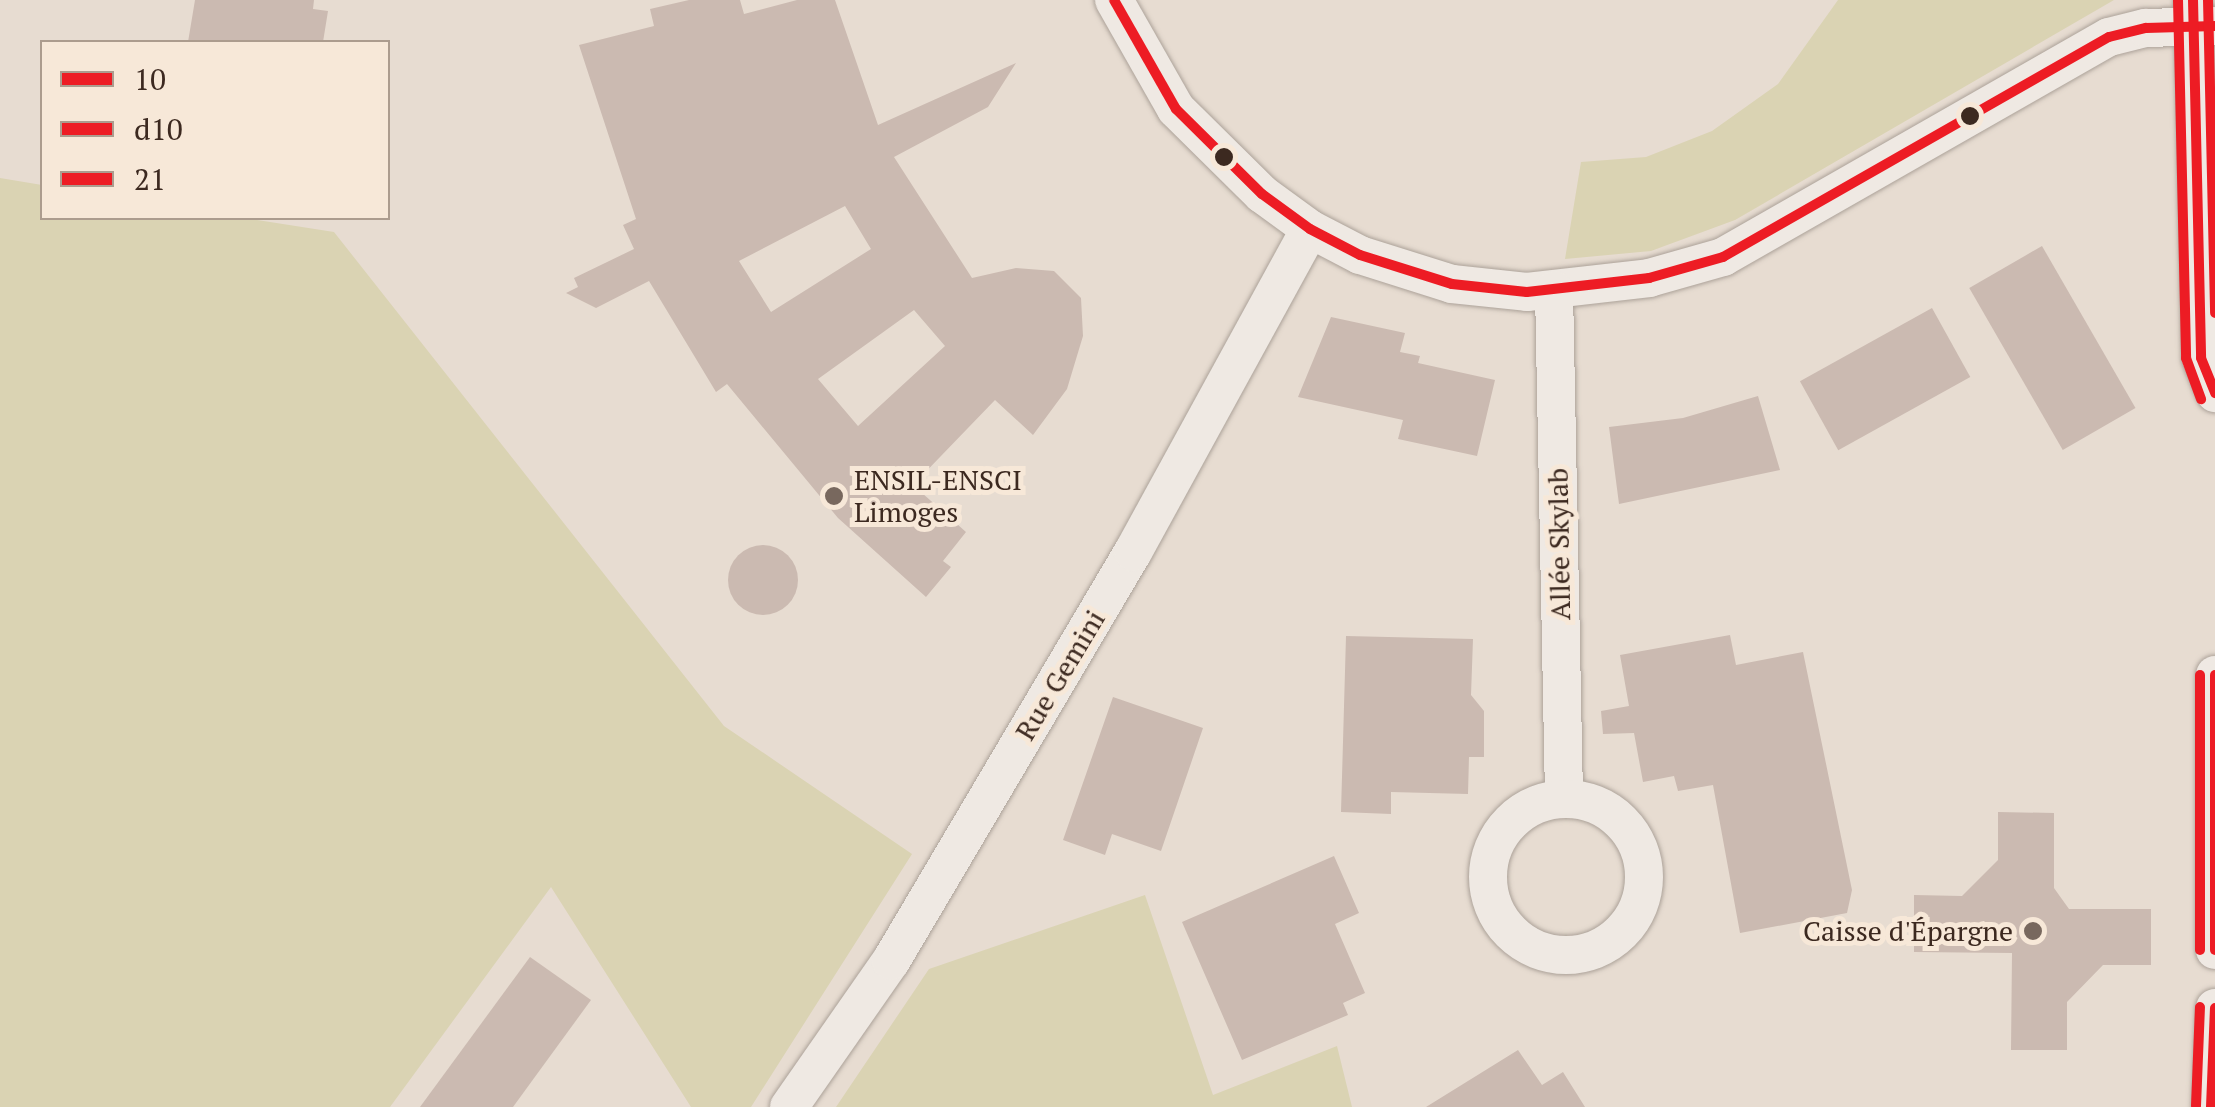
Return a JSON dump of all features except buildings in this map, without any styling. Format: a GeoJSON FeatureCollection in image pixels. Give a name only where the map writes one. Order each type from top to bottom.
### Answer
{"type":"FeatureCollection","features":[{"type":"Feature","properties":{"kind":"street"},"geometry":{"type":"LineString","coordinates":[[1114,0],[1176,108],[1262,194],[1310,229],[1360,254],[1452,284],[1554,290],[1649,278],[1724,258],[2109,37],[2201,17],[2201,358],[2215,393]]}},
{"type":"Feature","properties":{"kind":"street","name":"Rue Gemini"},"geometry":{"type":"LineString","coordinates":[[789,1107],[891,961],[1132,552],[1310,229]]}},
{"type":"Feature","properties":{"kind":"street","name":"Allée Skylab"},"geometry":{"type":"LineString","coordinates":[[1554,290],[1564,799]]}},
{"type":"Feature","properties":{"kind":"street"},"geometry":{"type":"LineString","coordinates":[[2215,675],[2215,950]]}},
{"type":"Feature","properties":{"kind":"street"},"geometry":{"type":"LineString","coordinates":[[1564,799],[1587,802],[1626,827],[1644,871],[1634,916],[1617,936],[1571,955],[1521,941],[1502,922],[1488,874],[1503,830],[1530,808],[1564,799]]}},
{"type":"Feature","properties":{"kind":"street"},"geometry":{"type":"LineString","coordinates":[[2210,1107],[2215,1008]]}},
{"type":"Feature","properties":{"kind":"shaded area"},"geometry":{"type":"Polygon","coordinates":[[[1838,0],[2114,0],[1735,220],[1651,251],[1565,259],[1581,162],[1646,157],[1712,131],[1778,84],[1838,0]]]}},
{"type":"Feature","properties":{"kind":"shaded area"},"geometry":{"type":"Polygon","coordinates":[[[0,178],[40,185],[40,220],[258,220],[334,232],[724,726],[912,854],[751,1107],[691,1107],[551,887],[390,1107],[0,1107],[0,178]]]}},
{"type":"Feature","properties":{"kind":"shaded area"},"geometry":{"type":"Polygon","coordinates":[[[1145,895],[1213,1095],[1337,1046],[1352,1107],[836,1107],[929,969],[1145,895]]]}},
{"type":"Feature","properties":{"kind":"transit line","name":"10"},"geometry":{"type":"LineString","coordinates":[[1114,0],[1176,109],[1262,194],[1310,229],[1360,255],[1452,284],[1527,292],[1649,278],[1723,257],[2109,37],[2146,28],[2215,26]]}},
{"type":"Feature","properties":{"kind":"transit line","name":"d10"},"geometry":{"type":"LineString","coordinates":[[2178,0],[2186,358],[2201,399]]}},
{"type":"Feature","properties":{"kind":"transit line","name":"10"},"geometry":{"type":"LineString","coordinates":[[2193,0],[2201,358],[2215,393]]}},
{"type":"Feature","properties":{"kind":"transit line","name":"21"},"geometry":{"type":"LineString","coordinates":[[2208,0],[2215,313]]}},
{"type":"Feature","properties":{"kind":"transit line","name":"d10"},"geometry":{"type":"LineString","coordinates":[[2200,675],[2200,950]]}},
{"type":"Feature","properties":{"kind":"transit line","name":"10"},"geometry":{"type":"LineString","coordinates":[[2215,675],[2215,950]]}},
{"type":"Feature","properties":{"kind":"transit line","name":"21"},"geometry":{"type":"LineString","coordinates":[[2196,1106],[2200,1007]]}},
{"type":"Feature","properties":{"kind":"transit line","name":"10"},"geometry":{"type":"LineString","coordinates":[[2211,1107],[2215,1008]]}},
{"type":"Feature","properties":{"kind":"place","name":"ENSIL-ENSCI Limoges"},"geometry":{"type":"Point","coordinates":[834,496]}},
{"type":"Feature","properties":{"kind":"place","name":"Caisse d'Épargne"},"geometry":{"type":"Point","coordinates":[2033,931]}}]}
